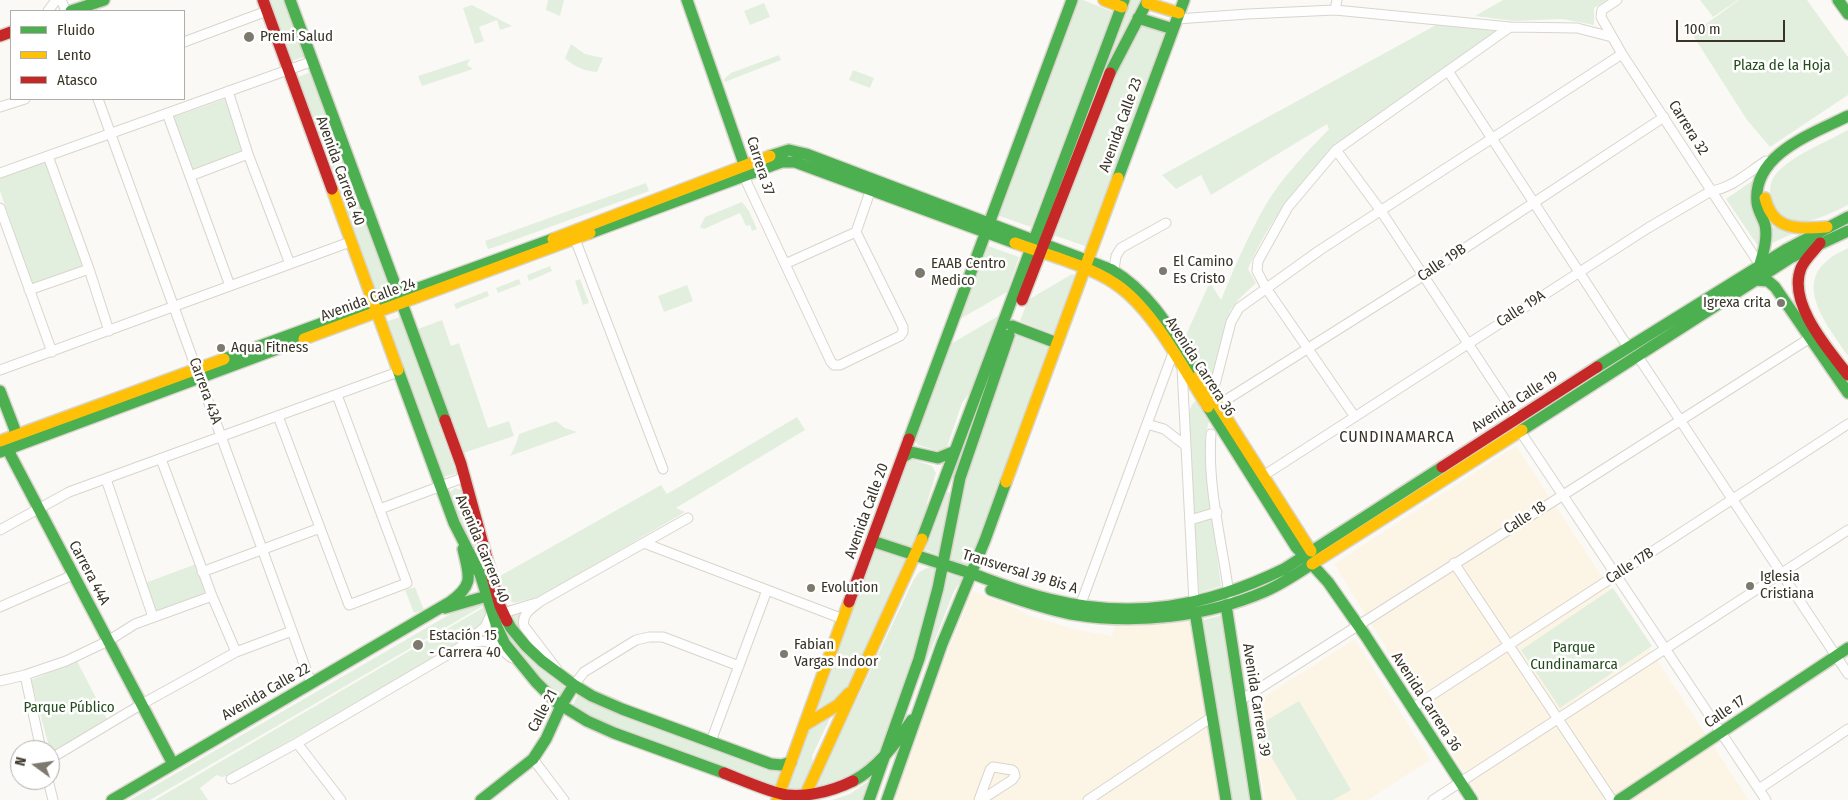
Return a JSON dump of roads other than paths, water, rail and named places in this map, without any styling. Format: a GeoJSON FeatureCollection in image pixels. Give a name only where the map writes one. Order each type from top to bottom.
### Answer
{"type":"FeatureCollection","features":[{"type":"Feature","properties":{"kind":"main road"},"geometry":{"type":"LineString","coordinates":[[74,10],[104,0]]}},
{"type":"Feature","properties":{"kind":"main road","name":"Avenida Carrera 40"},"geometry":{"type":"LineString","coordinates":[[263,0],[440,486],[458,532],[480,574],[487,596],[497,612],[526,646],[571,683],[592,696],[771,764],[782,765],[791,762]]}},
{"type":"Feature","properties":{"kind":"main road","name":"Avenida Carrera 40"},"geometry":{"type":"LineString","coordinates":[[290,0],[465,477],[505,644],[541,688],[561,706],[614,734],[778,797],[804,799],[826,796],[852,786],[865,776],[885,755],[918,710]]}},
{"type":"Feature","properties":{"kind":"main road","name":"Carrera 37"},"geometry":{"type":"LineString","coordinates":[[688,0],[745,171]]}},
{"type":"Feature","properties":{"kind":"main road"},"geometry":{"type":"LineString","coordinates":[[988,228],[1072,0]]}},
{"type":"Feature","properties":{"kind":"main road"},"geometry":{"type":"LineString","coordinates":[[869,800],[919,659],[932,614],[960,478],[1037,246],[1123,3],[1104,0]]}},
{"type":"Feature","properties":{"kind":"main road","name":"Avenida Calle 23"},"geometry":{"type":"LineString","coordinates":[[1086,265],[1184,0]]}},
{"type":"Feature","properties":{"kind":"main road"},"geometry":{"type":"LineString","coordinates":[[1838,0],[1848,14]]}},
{"type":"Feature","properties":{"kind":"main road"},"geometry":{"type":"LineString","coordinates":[[1147,1],[1176,20]]}},
{"type":"Feature","properties":{"kind":"main road","name":"Avenida Calle 23"},"geometry":{"type":"LineString","coordinates":[[1037,246],[1106,81],[1147,1]]}},
{"type":"Feature","properties":{"kind":"main road"},"geometry":{"type":"LineString","coordinates":[[1138,18],[1176,20]]}},
{"type":"Feature","properties":{"kind":"main road"},"geometry":{"type":"LineString","coordinates":[[1757,263],[1764,251],[1766,235],[1757,204],[1757,186],[1764,167],[1783,150],[1848,116]]}},
{"type":"Feature","properties":{"kind":"main road"},"geometry":{"type":"LineString","coordinates":[[1827,227],[1802,229],[1784,226],[1769,212],[1765,204],[1765,186],[1773,170],[1780,163],[1848,126]]}},
{"type":"Feature","properties":{"kind":"main road","name":"Avenida Carrera 36"},"geometry":{"type":"LineString","coordinates":[[745,171],[782,162],[795,162],[872,186],[1086,265],[1114,270],[1132,282],[1149,298],[1208,399],[1309,557],[1357,625],[1472,800]]}},
{"type":"Feature","properties":{"kind":"main road","name":"Avenida Calle 24"},"geometry":{"type":"LineString","coordinates":[[400,299],[575,239],[745,171]]}},
{"type":"Feature","properties":{"kind":"main road","name":"Avenida Calle 24"},"geometry":{"type":"LineString","coordinates":[[0,441],[8,445],[375,309],[566,234],[745,171]]}},
{"type":"Feature","properties":{"kind":"main road","name":"Avenida Calle 19"},"geometry":{"type":"LineString","coordinates":[[1309,557],[1517,418],[1757,263],[1848,217]]}},
{"type":"Feature","properties":{"kind":"main road","name":"Avenida Calle 20"},"geometry":{"type":"LineString","coordinates":[[778,797],[988,228]]}},
{"type":"Feature","properties":{"kind":"main road","name":"Avenida Calle 19"},"geometry":{"type":"LineString","coordinates":[[1194,608],[1227,599],[1309,557],[1520,431],[1801,252],[1848,230]]}},
{"type":"Feature","properties":{"kind":"main road"},"geometry":{"type":"LineString","coordinates":[[1820,242],[1800,271],[1798,280],[1799,296],[1807,314],[1848,375]]}},
{"type":"Feature","properties":{"kind":"main road"},"geometry":{"type":"LineString","coordinates":[[804,799],[916,556],[955,451],[1037,246]]}},
{"type":"Feature","properties":{"kind":"main road"},"geometry":{"type":"LineString","coordinates":[[887,800],[946,631],[969,579],[1086,265]]}},
{"type":"Feature","properties":{"kind":"main road","name":"Avenida Carrera 36"},"geometry":{"type":"LineString","coordinates":[[1086,265],[1132,296],[1155,324],[1182,368],[1208,399],[1263,476],[1309,557]]}},
{"type":"Feature","properties":{"kind":"main road"},"geometry":{"type":"LineString","coordinates":[[1755,280],[1771,283],[1848,393]]}},
{"type":"Feature","properties":{"kind":"main road"},"geometry":{"type":"LineString","coordinates":[[1012,326],[1057,343]]}},
{"type":"Feature","properties":{"kind":"main road","name":"Carrera 44A"},"geometry":{"type":"LineString","coordinates":[[0,391],[15,430],[8,445],[10,454],[173,764]]}},
{"type":"Feature","properties":{"kind":"main road"},"geometry":{"type":"LineString","coordinates":[[903,457],[913,452],[934,458],[955,451]]}},
{"type":"Feature","properties":{"kind":"main road","name":"Avenida Calle 22"},"geometry":{"type":"LineString","coordinates":[[112,800],[436,611],[464,590],[469,584],[469,574],[458,532]]}},
{"type":"Feature","properties":{"kind":"main road","name":"Transversal 39 Bis A"},"geometry":{"type":"LineString","coordinates":[[872,541],[943,564],[979,585],[1045,608],[1104,618],[1144,618],[1194,608]]}},
{"type":"Feature","properties":{"kind":"main road","name":"Transversal 39 Bis A"},"geometry":{"type":"LineString","coordinates":[[969,579],[1080,606],[1129,610],[1169,607],[1194,608]]}},
{"type":"Feature","properties":{"kind":"main road","name":"Avenida Calle 22"},"geometry":{"type":"LineString","coordinates":[[436,611],[487,596]]}},
{"type":"Feature","properties":{"kind":"main road","name":"Avenida Carrera 39"},"geometry":{"type":"LineString","coordinates":[[1227,599],[1256,800]]}},
{"type":"Feature","properties":{"kind":"main road"},"geometry":{"type":"LineString","coordinates":[[1194,608],[1226,800]]}},
{"type":"Feature","properties":{"kind":"main road","name":"Calle 17"},"geometry":{"type":"LineString","coordinates":[[1619,800],[1848,648]]}},
{"type":"Feature","properties":{"kind":"main road"},"geometry":{"type":"LineString","coordinates":[[918,710],[919,659]]}},
{"type":"Feature","properties":{"kind":"main road","name":"Calle 21"},"geometry":{"type":"LineString","coordinates":[[481,800],[533,759],[546,739],[571,683]]}},
{"type":"Feature","properties":{"kind":"main road"},"geometry":{"type":"LineString","coordinates":[[805,725],[838,705],[857,685]]}},
{"type":"Feature","properties":{"kind":"street"},"geometry":{"type":"LineString","coordinates":[[1334,10],[1337,0]]}},
{"type":"Feature","properties":{"kind":"street","name":"Carrera 32"},"geometry":{"type":"LineString","coordinates":[[1617,0],[1602,10],[1601,18],[1622,54],[1757,263]]}},
{"type":"Feature","properties":{"kind":"street"},"geometry":{"type":"LineString","coordinates":[[1176,20],[1334,10],[1510,28],[1577,28],[1612,37]]}},
{"type":"Feature","properties":{"kind":"street"},"geometry":{"type":"LineString","coordinates":[[185,42],[267,12]]}},
{"type":"Feature","properties":{"kind":"street"},"geometry":{"type":"LineString","coordinates":[[1355,417],[1266,288],[1258,271],[1258,261],[1288,208],[1336,150],[1510,28]]}},
{"type":"Feature","properties":{"kind":"street"},"geometry":{"type":"LineString","coordinates":[[1208,399],[1231,322],[1240,308],[1320,250],[1622,54]]}},
{"type":"Feature","properties":{"kind":"street"},"geometry":{"type":"LineString","coordinates":[[0,173],[313,61]]}},
{"type":"Feature","properties":{"kind":"street"},"geometry":{"type":"LineString","coordinates":[[1448,71],[1628,347]]}},
{"type":"Feature","properties":{"kind":"street"},"geometry":{"type":"LineString","coordinates":[[228,92],[248,154],[290,264]]}},
{"type":"Feature","properties":{"kind":"street"},"geometry":{"type":"LineString","coordinates":[[0,107],[22,100]]}},
{"type":"Feature","properties":{"kind":"street","name":"Carrera 43A"},"geometry":{"type":"LineString","coordinates":[[98,100],[311,683]]}},
{"type":"Feature","properties":{"kind":"street"},"geometry":{"type":"LineString","coordinates":[[168,113],[230,286]]}},
{"type":"Feature","properties":{"kind":"street","name":"Calle 19B"},"geometry":{"type":"LineString","coordinates":[[1184,406],[1192,398],[1208,399],[1309,349],[1664,117]]}},
{"type":"Feature","properties":{"kind":"street"},"geometry":{"type":"LineString","coordinates":[[1336,150],[1380,211],[1517,418]]}},
{"type":"Feature","properties":{"kind":"street","name":"Calle 19A"},"geometry":{"type":"LineString","coordinates":[[1263,476],[1648,228],[1711,192],[1730,186],[1783,150]]}},
{"type":"Feature","properties":{"kind":"street"},"geometry":{"type":"LineString","coordinates":[[190,176],[248,154]]}},
{"type":"Feature","properties":{"kind":"street"},"geometry":{"type":"LineString","coordinates":[[48,156],[90,269],[109,331]]}},
{"type":"Feature","properties":{"kind":"street","name":"Carrera 37"},"geometry":{"type":"LineString","coordinates":[[745,171],[747,183],[831,362],[837,366],[900,336],[903,332],[903,327],[856,232]]}},
{"type":"Feature","properties":{"kind":"street"},"geometry":{"type":"LineString","coordinates":[[785,264],[856,232],[872,186]]}},
{"type":"Feature","properties":{"kind":"street"},"geometry":{"type":"LineString","coordinates":[[0,208],[52,352]]}},
{"type":"Feature","properties":{"kind":"street"},"geometry":{"type":"LineString","coordinates":[[1114,270],[1116,256],[1121,248],[1166,223]]}},
{"type":"Feature","properties":{"kind":"street"},"geometry":{"type":"LineString","coordinates":[[575,239],[663,470]]}},
{"type":"Feature","properties":{"kind":"street"},"geometry":{"type":"LineString","coordinates":[[0,370],[350,242]]}},
{"type":"Feature","properties":{"kind":"street"},"geometry":{"type":"LineString","coordinates":[[29,290],[90,269]]}},
{"type":"Feature","properties":{"kind":"street","name":"Calle 18"},"geometry":{"type":"LineString","coordinates":[[1241,700],[1562,494],[1810,338]]}},
{"type":"Feature","properties":{"kind":"street"},"geometry":{"type":"LineString","coordinates":[[1080,606],[1173,353]]}},
{"type":"Feature","properties":{"kind":"street"},"geometry":{"type":"LineString","coordinates":[[1638,355],[1848,674]]}},
{"type":"Feature","properties":{"kind":"street"},"geometry":{"type":"LineString","coordinates":[[1182,368],[1194,608]]}},
{"type":"Feature","properties":{"kind":"street"},"geometry":{"type":"LineString","coordinates":[[0,530],[70,492],[398,372]]}},
{"type":"Feature","properties":{"kind":"street"},"geometry":{"type":"LineString","coordinates":[[278,416],[349,605],[407,583],[337,395]]}},
{"type":"Feature","properties":{"kind":"street"},"geometry":{"type":"LineString","coordinates":[[1147,424],[1164,429],[1186,446]]}},
{"type":"Feature","properties":{"kind":"street","name":"Calle 17B"},"geometry":{"type":"LineString","coordinates":[[1412,708],[1848,424]]}},
{"type":"Feature","properties":{"kind":"street"},"geometry":{"type":"LineString","coordinates":[[1520,431],[1766,800]]}},
{"type":"Feature","properties":{"kind":"street"},"geometry":{"type":"LineString","coordinates":[[1211,434],[1210,453],[1227,599]]}},
{"type":"Feature","properties":{"kind":"street"},"geometry":{"type":"LineString","coordinates":[[161,459],[202,572],[236,652]]}},
{"type":"Feature","properties":{"kind":"street"},"geometry":{"type":"LineString","coordinates":[[380,509],[465,477]]}},
{"type":"Feature","properties":{"kind":"street"},"geometry":{"type":"LineString","coordinates":[[106,479],[153,617]]}},
{"type":"Feature","properties":{"kind":"street"},"geometry":{"type":"LineString","coordinates":[[1190,520],[1217,512]]}},
{"type":"Feature","properties":{"kind":"street"},"geometry":{"type":"LineString","coordinates":[[571,683],[545,655],[524,626],[524,616],[541,601],[688,518]]}},
{"type":"Feature","properties":{"kind":"street"},"geometry":{"type":"LineString","coordinates":[[202,572],[320,528]]}},
{"type":"Feature","properties":{"kind":"street"},"geometry":{"type":"LineString","coordinates":[[1433,800],[1848,530]]}},
{"type":"Feature","properties":{"kind":"street"},"geometry":{"type":"LineString","coordinates":[[644,543],[843,619]]}},
{"type":"Feature","properties":{"kind":"street"},"geometry":{"type":"LineString","coordinates":[[1454,563],[1612,800]]}},
{"type":"Feature","properties":{"kind":"street"},"geometry":{"type":"LineString","coordinates":[[0,607],[73,575]]}},
{"type":"Feature","properties":{"kind":"street"},"geometry":{"type":"LineString","coordinates":[[712,741],[767,590]]}},
{"type":"Feature","properties":{"kind":"street"},"geometry":{"type":"LineString","coordinates":[[0,682],[25,676],[66,661],[108,641],[134,624],[212,596]]}},
{"type":"Feature","properties":{"kind":"street"},"geometry":{"type":"LineString","coordinates":[[459,648],[484,627],[497,612],[541,601]]}},
{"type":"Feature","properties":{"kind":"street"},"geometry":{"type":"LineString","coordinates":[[60,753],[142,704],[236,652],[292,631]]}},
{"type":"Feature","properties":{"kind":"street","name":"Calle 21"},"geometry":{"type":"LineString","coordinates":[[571,683],[584,672],[636,640],[649,637],[663,637],[739,666]]}},
{"type":"Feature","properties":{"kind":"street"},"geometry":{"type":"LineString","coordinates":[[231,779],[459,648],[477,641],[486,641],[521,664]]}},
{"type":"Feature","properties":{"kind":"street"},"geometry":{"type":"LineString","coordinates":[[25,676],[39,740]]}},
{"type":"Feature","properties":{"kind":"street"},"geometry":{"type":"LineString","coordinates":[[1088,800],[1212,718]]}},
{"type":"Feature","properties":{"kind":"street"},"geometry":{"type":"LineString","coordinates":[[1759,789],[1848,728]]}},
{"type":"Feature","properties":{"kind":"street"},"geometry":{"type":"LineString","coordinates":[[296,743],[340,800]]}},
{"type":"Feature","properties":{"kind":"street"},"geometry":{"type":"LineString","coordinates":[[533,759],[564,800]]}},
{"type":"Feature","properties":{"kind":"place","name":"Premi Salud"},"geometry":{"type":"Point","coordinates":[249,37]}},
{"type":"Feature","properties":{"kind":"place","name":"El Camino Es Cristo"},"geometry":{"type":"Point","coordinates":[1163,271]}},
{"type":"Feature","properties":{"kind":"place","name":"EAAB Centro Medico"},"geometry":{"type":"Point","coordinates":[920,273]}},
{"type":"Feature","properties":{"kind":"place","name":"Igrexa crita"},"geometry":{"type":"Point","coordinates":[1781,303]}},
{"type":"Feature","properties":{"kind":"place","name":"Aqua Fitness"},"geometry":{"type":"Point","coordinates":[221,348]}},
{"type":"Feature","properties":{"kind":"place","name":"Iglesia Cristiana"},"geometry":{"type":"Point","coordinates":[1750,586]}},
{"type":"Feature","properties":{"kind":"place","name":"Evolution"},"geometry":{"type":"Point","coordinates":[811,588]}},
{"type":"Feature","properties":{"kind":"place","name":"Estación 15 - Carrera 40"},"geometry":{"type":"Point","coordinates":[418,645]}},
{"type":"Feature","properties":{"kind":"place","name":"Fabian Vargas Indoor"},"geometry":{"type":"Point","coordinates":[784,654]}},
{"type":"Feature","properties":{"kind":"district","name":"CUNDINAMARCA"},"geometry":{"type":"Point","coordinates":[1397,438]}},
{"type":"Feature","properties":{"kind":"park label","name":"Plaza de la Hoja"},"geometry":{"type":"Point","coordinates":[1782,66]}},
{"type":"Feature","properties":{"kind":"park label","name":"Parque Cundinamarca"},"geometry":{"type":"Point","coordinates":[1574,656]}},
{"type":"Feature","properties":{"kind":"park label","name":"Parque Público"},"geometry":{"type":"Point","coordinates":[69,708]}}]}
